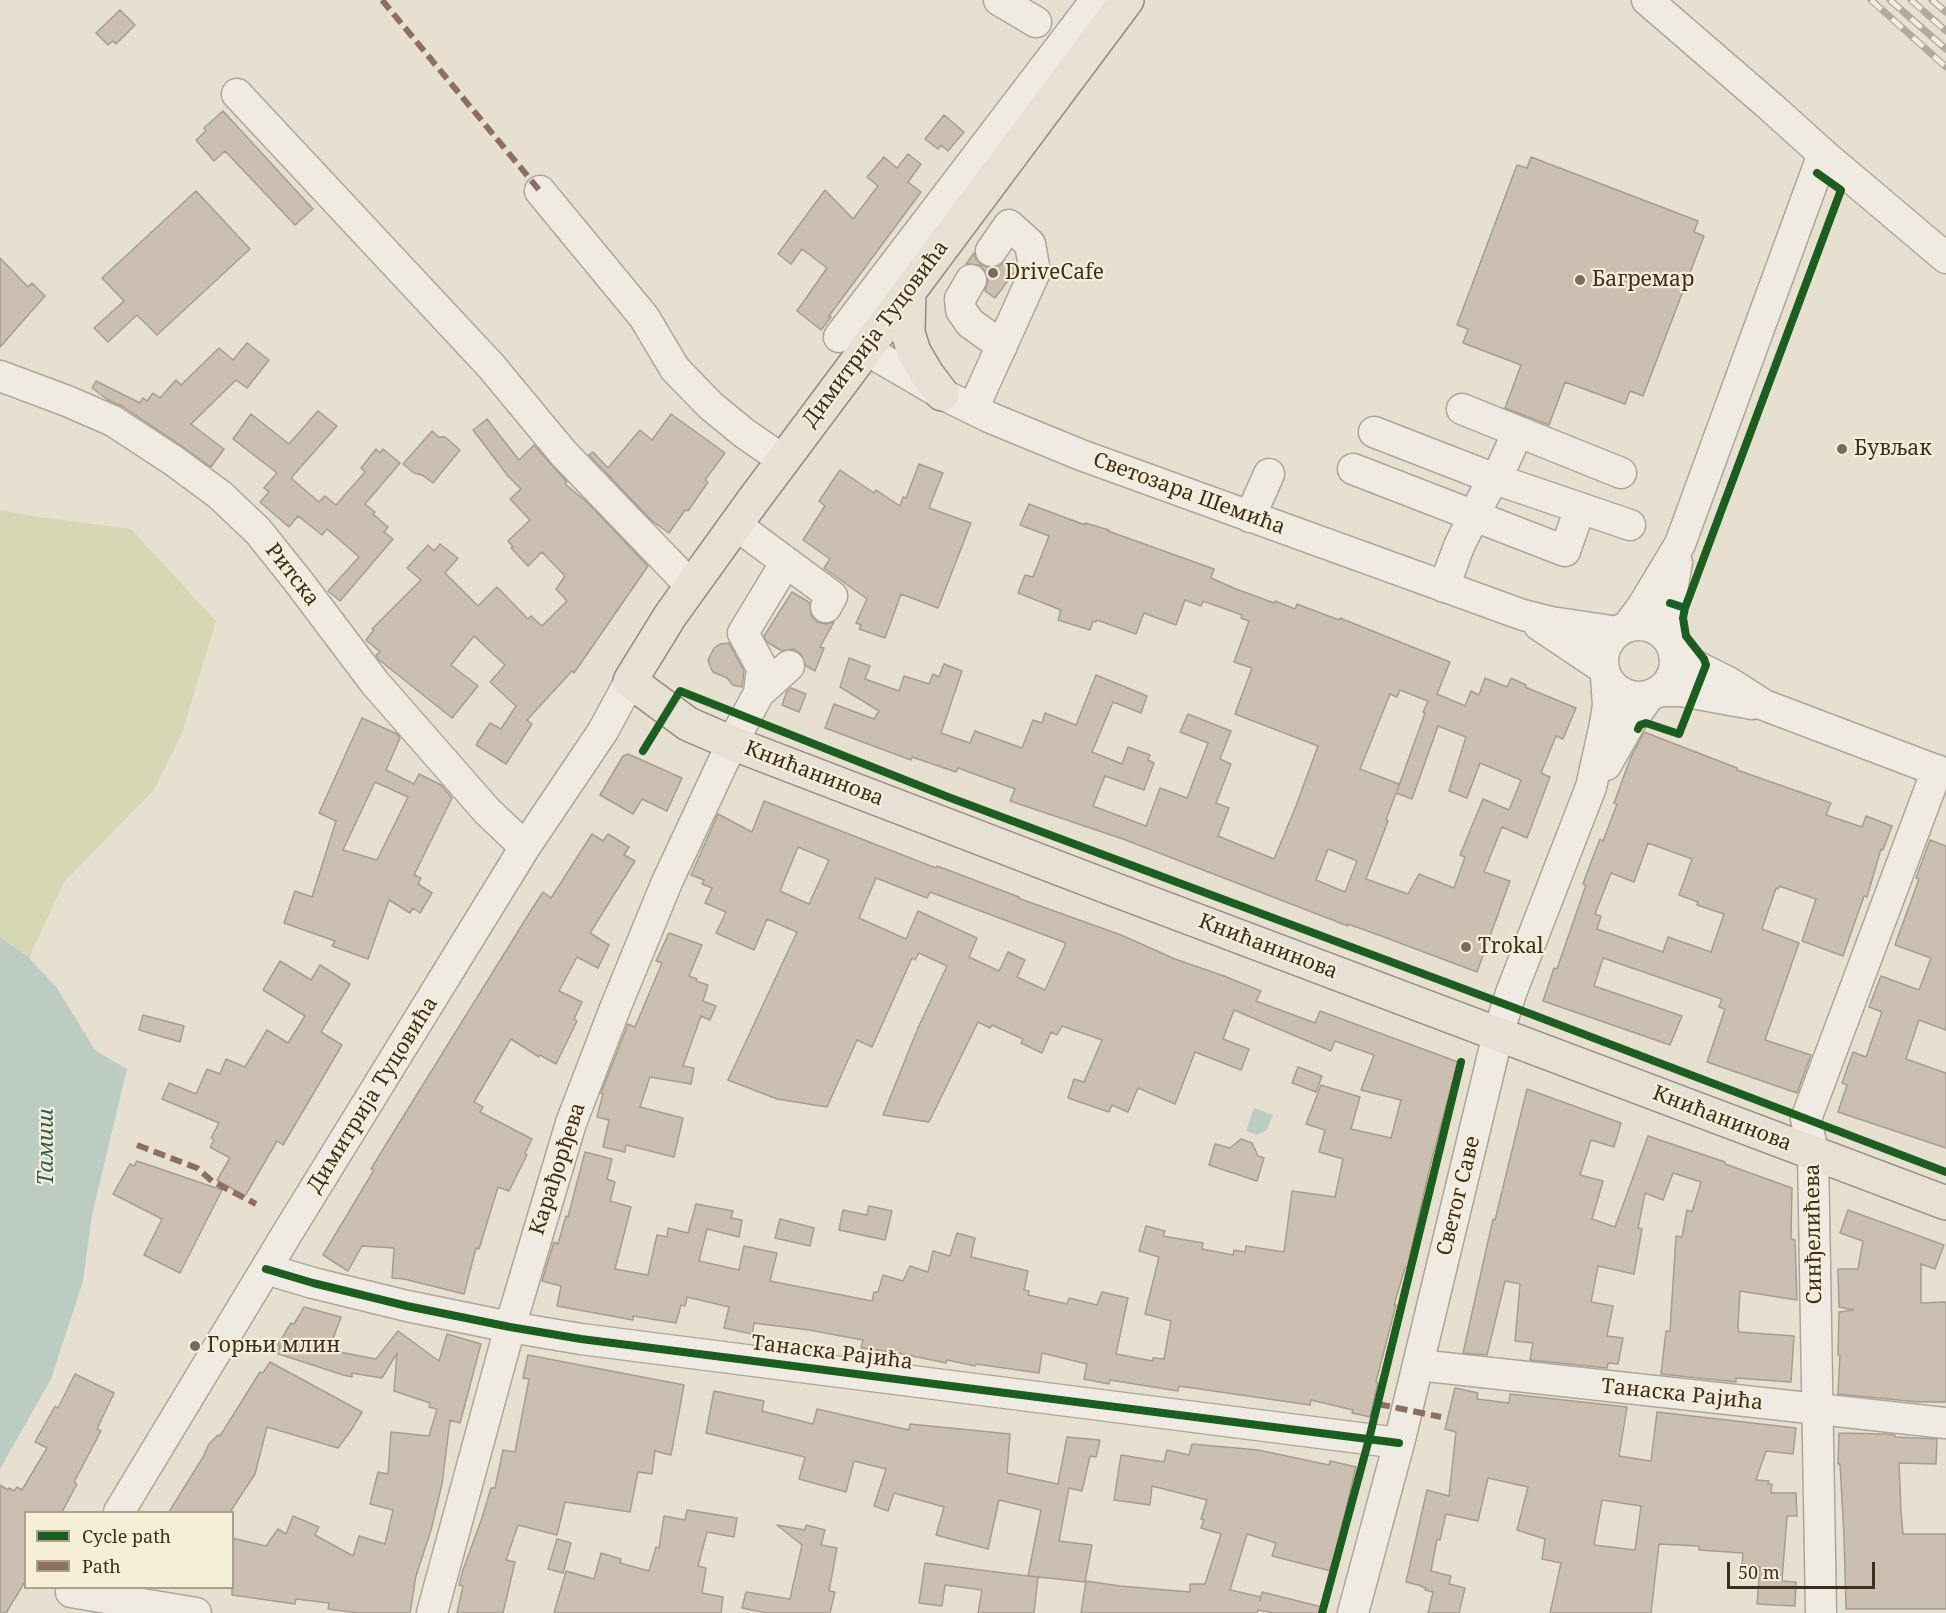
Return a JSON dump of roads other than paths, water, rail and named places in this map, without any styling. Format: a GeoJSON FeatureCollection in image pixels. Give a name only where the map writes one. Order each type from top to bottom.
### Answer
{"type":"FeatureCollection","features":[{"type":"Feature","properties":{"kind":"main road","name":"Димитрија Туцовића"},"geometry":{"type":"LineString","coordinates":[[637,667],[691,586],[783,460],[852,343],[909,291],[1112,6]]}},
{"type":"Feature","properties":{"kind":"main road"},"geometry":{"type":"LineString","coordinates":[[909,291],[908,333],[914,352],[942,394]]}},
{"type":"Feature","properties":{"kind":"main road","name":"Книћанинова"},"geometry":{"type":"LineString","coordinates":[[637,667],[688,724],[732,743],[1946,1203]]}},
{"type":"Feature","properties":{"kind":"street"},"geometry":{"type":"LineString","coordinates":[[999,0],[1036,22]]}},
{"type":"Feature","properties":{"kind":"street"},"geometry":{"type":"LineString","coordinates":[[1647,0],[1946,258]]}},
{"type":"Feature","properties":{"kind":"street"},"geometry":{"type":"LineString","coordinates":[[852,343],[1112,6]]}},
{"type":"Feature","properties":{"kind":"street"},"geometry":{"type":"LineString","coordinates":[[237,94],[491,366],[564,454],[691,586]]}},
{"type":"Feature","properties":{"kind":"street"},"geometry":{"type":"LineString","coordinates":[[1655,693],[1672,675],[1670,603],[1680,544],[1823,154]]}},
{"type":"Feature","properties":{"kind":"street"},"geometry":{"type":"LineString","coordinates":[[540,191],[644,317],[675,369],[711,406],[744,433],[783,460]]}},
{"type":"Feature","properties":{"kind":"street"},"geometry":{"type":"LineString","coordinates":[[973,409],[1035,272],[1030,244],[1009,225],[991,251]]}},
{"type":"Feature","properties":{"kind":"street"},"geometry":{"type":"LineString","coordinates":[[971,280],[960,299],[961,310],[970,323],[1002,346]]}},
{"type":"Feature","properties":{"kind":"street","name":"Светозара Шемића"},"geometry":{"type":"LineString","coordinates":[[852,343],[942,394],[1081,455],[1523,615],[1551,622],[1623,629]]}},
{"type":"Feature","properties":{"kind":"street","name":"Ритска"},"geometry":{"type":"LineString","coordinates":[[0,376],[67,401],[113,422],[174,461],[220,495],[258,531],[375,684],[487,811],[525,848]]}},
{"type":"Feature","properties":{"kind":"street"},"geometry":{"type":"LineString","coordinates":[[1462,410],[1621,473]]}},
{"type":"Feature","properties":{"kind":"street"},"geometry":{"type":"LineString","coordinates":[[1374,432],[1495,479],[1630,525]]}},
{"type":"Feature","properties":{"kind":"street"},"geometry":{"type":"LineString","coordinates":[[1444,587],[1459,546],[1518,432]]}},
{"type":"Feature","properties":{"kind":"street"},"geometry":{"type":"LineString","coordinates":[[1353,469],[1565,550],[1580,508]]}},
{"type":"Feature","properties":{"kind":"street"},"geometry":{"type":"LineString","coordinates":[[1250,517],[1269,474]]}},
{"type":"Feature","properties":{"kind":"street"},"geometry":{"type":"LineString","coordinates":[[1516,532],[1530,491]]}},
{"type":"Feature","properties":{"kind":"street"},"geometry":{"type":"LineString","coordinates":[[736,525],[832,596],[826,607]]}},
{"type":"Feature","properties":{"kind":"street"},"geometry":{"type":"LineString","coordinates":[[1680,544],[1642,608],[1623,629],[1610,638],[1603,657],[1605,672],[1620,692],[1630,696],[1681,690],[1714,698],[1764,705]]}},
{"type":"Feature","properties":{"kind":"street"},"geometry":{"type":"LineString","coordinates":[[759,693],[762,668],[743,633],[786,562]]}},
{"type":"Feature","properties":{"kind":"street","name":"Светозара Шемића"},"geometry":{"type":"LineString","coordinates":[[1523,615],[1605,672]]}},
{"type":"Feature","properties":{"kind":"street"},"geometry":{"type":"LineString","coordinates":[[1623,629],[1647,626],[1657,630],[1665,637],[1672,650],[1764,705],[1941,772]]}},
{"type":"Feature","properties":{"kind":"street"},"geometry":{"type":"LineString","coordinates":[[759,693],[789,666]]}},
{"type":"Feature","properties":{"kind":"street","name":"Димитрија Туцовића"},"geometry":{"type":"LineString","coordinates":[[120,1511],[525,848],[598,738],[637,667]]}},
{"type":"Feature","properties":{"kind":"street","name":"Светог Саве"},"geometry":{"type":"LineString","coordinates":[[1353,1613],[1399,1443],[1498,1034],[1511,993],[1591,788],[1608,705],[1605,672]]}},
{"type":"Feature","properties":{"kind":"street","name":"Карађорђева"},"geometry":{"type":"LineString","coordinates":[[432,1613],[510,1327],[571,1123],[667,882],[732,743],[759,693]]}},
{"type":"Feature","properties":{"kind":"street","name":"Светог Саве"},"geometry":{"type":"LineString","coordinates":[[1591,788],[1603,771],[1630,721],[1655,693]]}},
{"type":"Feature","properties":{"kind":"street","name":"Синђелићева"},"geometry":{"type":"LineString","coordinates":[[1821,1613],[1813,1152],[1806,1119],[1941,772]]}},
{"type":"Feature","properties":{"kind":"street","name":"Танаска Рајића"},"geometry":{"type":"LineString","coordinates":[[266,1269],[407,1306],[510,1327],[605,1342],[1399,1443]]}},
{"type":"Feature","properties":{"kind":"street","name":"Танаска Рајића"},"geometry":{"type":"LineString","coordinates":[[1418,1365],[1946,1423]]}},
{"type":"Feature","properties":{"kind":"street"},"geometry":{"type":"LineString","coordinates":[[67,1597],[196,1613]]}},
{"type":"Feature","properties":{"kind":"water","name":"Тамиш"},"geometry":{"type":"Polygon","coordinates":[[[0,937],[29,958],[57,988],[95,1050],[127,1069],[92,1215],[83,1281],[51,1379],[0,1469],[0,937]]]}},
{"type":"Feature","properties":{"kind":"water"},"geometry":{"type":"Polygon","coordinates":[[[1254,1108],[1273,1115],[1267,1130],[1257,1135],[1246,1131],[1254,1108]]]}},
{"type":"Feature","properties":{"kind":"railway"},"geometry":{"type":"LineString","coordinates":[[1871,0],[1946,67]]}},
{"type":"Feature","properties":{"kind":"railway"},"geometry":{"type":"LineString","coordinates":[[1890,0],[1946,49]]}},
{"type":"Feature","properties":{"kind":"railway"},"geometry":{"type":"LineString","coordinates":[[1911,0],[1946,31]]}},
{"type":"Feature","properties":{"kind":"railway"},"geometry":{"type":"LineString","coordinates":[[1932,0],[1946,12]]}},
{"type":"Feature","properties":{"kind":"place","name":"DriveCafe"},"geometry":{"type":"Point","coordinates":[993,273]}},
{"type":"Feature","properties":{"kind":"place","name":"Багремар"},"geometry":{"type":"Point","coordinates":[1580,280]}},
{"type":"Feature","properties":{"kind":"place","name":"Бувљак"},"geometry":{"type":"Point","coordinates":[1842,449]}},
{"type":"Feature","properties":{"kind":"place","name":"Trokal"},"geometry":{"type":"Point","coordinates":[1466,947]}},
{"type":"Feature","properties":{"kind":"place","name":"Горњи млин"},"geometry":{"type":"Point","coordinates":[195,1346]}}]}
